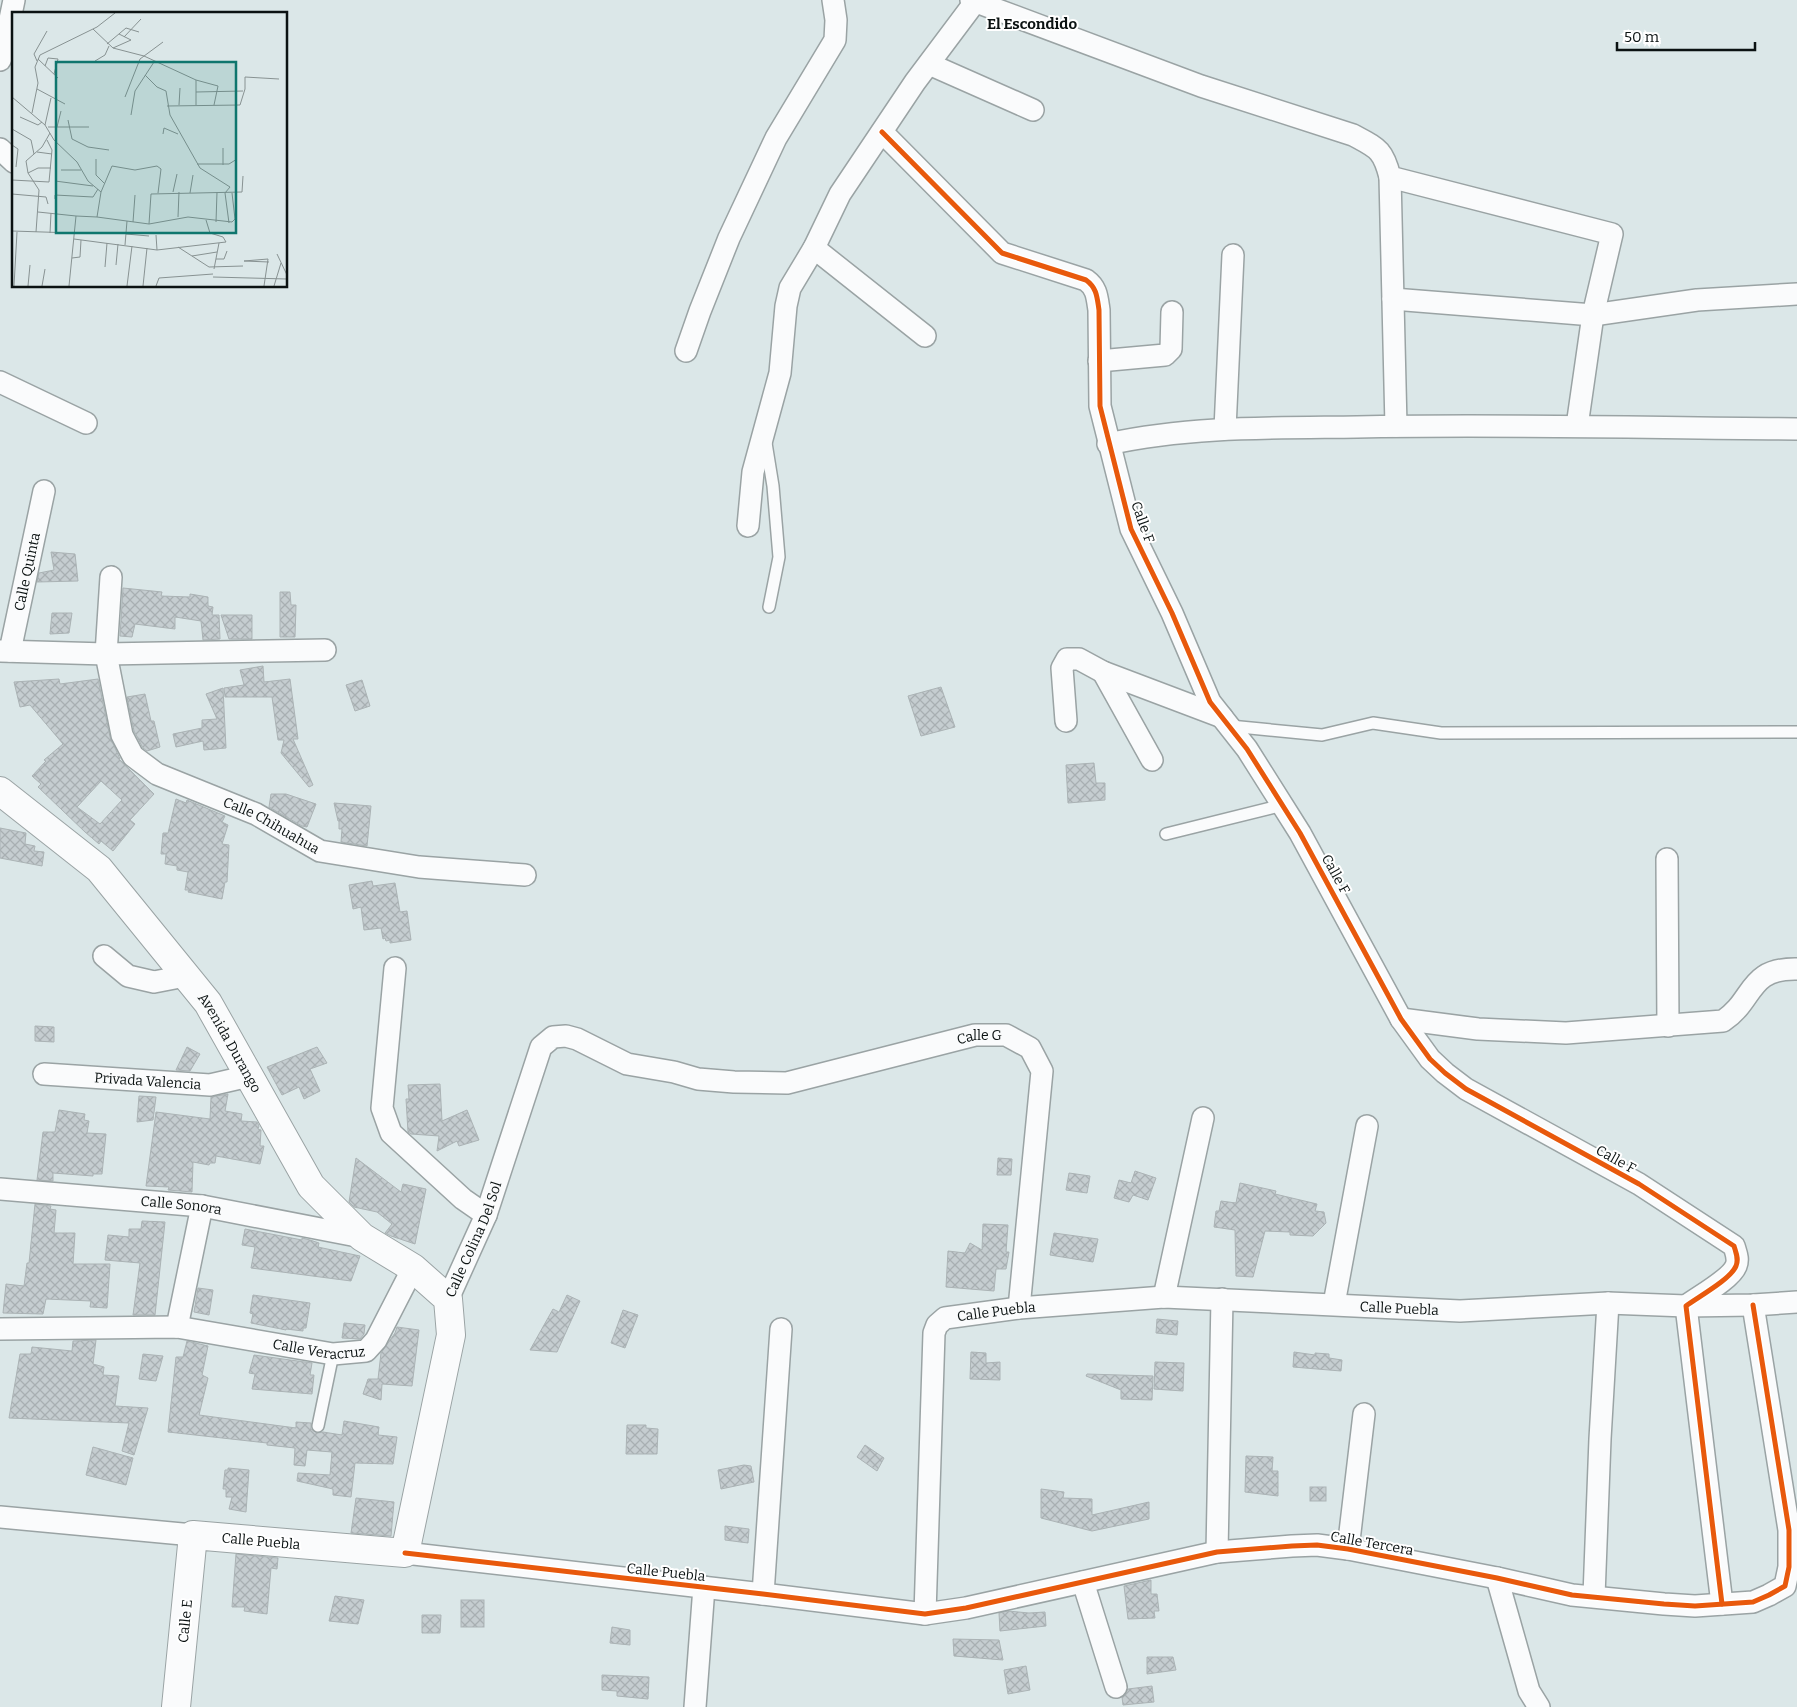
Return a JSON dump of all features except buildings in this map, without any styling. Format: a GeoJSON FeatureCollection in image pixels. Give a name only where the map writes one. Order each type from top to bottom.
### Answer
{"type":"FeatureCollection","features":[{"type":"Feature","properties":{"kind":"main road","name":"Avenida Durango"},"geometry":{"type":"LineString","coordinates":[[0,791],[99,869],[208,1003],[311,1186],[362,1237],[413,1268],[448,1299]]}},
{"type":"Feature","properties":{"kind":"main road","name":"Calle Colina Del Sol"},"geometry":{"type":"LineString","coordinates":[[405,1554],[451,1335],[448,1299]]}},
{"type":"Feature","properties":{"kind":"main road","name":"Calle Puebla"},"geometry":{"type":"LineString","coordinates":[[194,1535],[405,1554]]}},
{"type":"Feature","properties":{"kind":"main road","name":"Calle E"},"geometry":{"type":"LineString","coordinates":[[176,1707],[194,1535]]}},
{"type":"Feature","properties":{"kind":"street"},"geometry":{"type":"LineString","coordinates":[[0,60],[14,0]]}},
{"type":"Feature","properties":{"kind":"street"},"geometry":{"type":"LineString","coordinates":[[686,352],[729,238],[776,138],[835,40],[836,20],[833,0]]}},
{"type":"Feature","properties":{"kind":"street"},"geometry":{"type":"LineString","coordinates":[[748,526],[754,472],[780,373],[786,306],[790,288],[814,248],[840,194],[973,1],[1201,86],[1353,135],[1375,147],[1386,160],[1390,177],[1396,426]]}},
{"type":"Feature","properties":{"kind":"street"},"geometry":{"type":"LineString","coordinates":[[928,64],[1032,110]]}},
{"type":"Feature","properties":{"kind":"street","name":"Calle F"},"geometry":{"type":"LineString","coordinates":[[882,132],[1002,253],[1086,280],[1093,285],[1097,294],[1099,310],[1100,406],[1108,444],[1131,529],[1172,613],[1210,702],[1247,749],[1283,805],[1337,898],[1401,1019],[1430,1059],[1466,1089],[1639,1184],[1734,1246],[1738,1256],[1736,1266],[1729,1276],[1686,1306]]}},
{"type":"Feature","properties":{"kind":"street"},"geometry":{"type":"LineString","coordinates":[[0,149],[12,160]]}},
{"type":"Feature","properties":{"kind":"street"},"geometry":{"type":"LineString","coordinates":[[1390,177],[1612,234],[1593,315],[1577,426]]}},
{"type":"Feature","properties":{"kind":"street"},"geometry":{"type":"LineString","coordinates":[[814,248],[925,336]]}},
{"type":"Feature","properties":{"kind":"street"},"geometry":{"type":"LineString","coordinates":[[1225,429],[1233,256]]}},
{"type":"Feature","properties":{"kind":"street"},"geometry":{"type":"LineString","coordinates":[[1393,299],[1593,315],[1697,300],[1797,294]]}},
{"type":"Feature","properties":{"kind":"street"},"geometry":{"type":"LineString","coordinates":[[1099,361],[1165,356],[1171,349],[1172,312]]}},
{"type":"Feature","properties":{"kind":"street"},"geometry":{"type":"LineString","coordinates":[[0,382],[86,423]]}},
{"type":"Feature","properties":{"kind":"street"},"geometry":{"type":"LineString","coordinates":[[1108,444],[1147,436],[1225,429],[1396,426],[1797,429]]}},
{"type":"Feature","properties":{"kind":"street","name":"Calle Quinta"},"geometry":{"type":"LineString","coordinates":[[5,651],[44,491]]}},
{"type":"Feature","properties":{"kind":"street","name":"Calle Chihuahua"},"geometry":{"type":"LineString","coordinates":[[111,577],[106,654],[122,735],[132,756],[156,774],[256,814],[320,850],[419,867],[526,875]]}},
{"type":"Feature","properties":{"kind":"street"},"geometry":{"type":"LineString","coordinates":[[5,651],[106,654],[325,650]]}},
{"type":"Feature","properties":{"kind":"street"},"geometry":{"type":"LineString","coordinates":[[1066,721],[1062,668],[1067,659],[1079,659],[1103,672],[1226,722]]}},
{"type":"Feature","properties":{"kind":"street"},"geometry":{"type":"LineString","coordinates":[[1103,672],[1152,760]]}},
{"type":"Feature","properties":{"kind":"street"},"geometry":{"type":"LineString","coordinates":[[1667,859],[1668,1026]]}},
{"type":"Feature","properties":{"kind":"street"},"geometry":{"type":"LineString","coordinates":[[104,956],[128,976],[154,982],[185,976]]}},
{"type":"Feature","properties":{"kind":"street"},"geometry":{"type":"LineString","coordinates":[[395,968],[382,1108],[392,1133],[463,1199],[486,1215]]}},
{"type":"Feature","properties":{"kind":"street"},"geometry":{"type":"LineString","coordinates":[[1401,1019],[1478,1030],[1566,1033],[1723,1021],[1729,1017],[1757,981],[1767,973],[1783,969],[1797,969]]}},
{"type":"Feature","properties":{"kind":"street","name":"Calle G"},"geometry":{"type":"LineString","coordinates":[[541,1047],[553,1037],[566,1036],[577,1039],[627,1064],[674,1072],[698,1079],[786,1083],[976,1035],[1006,1035],[1030,1048],[1042,1071],[1019,1308]]}},
{"type":"Feature","properties":{"kind":"street","name":"Calle Colina Del Sol"},"geometry":{"type":"LineString","coordinates":[[448,1299],[486,1215],[541,1047]]}},
{"type":"Feature","properties":{"kind":"street","name":"Privada Valencia"},"geometry":{"type":"LineString","coordinates":[[44,1074],[210,1085],[249,1076]]}},
{"type":"Feature","properties":{"kind":"street"},"geometry":{"type":"LineString","coordinates":[[1164,1297],[1203,1118]]}},
{"type":"Feature","properties":{"kind":"street"},"geometry":{"type":"LineString","coordinates":[[1334,1304],[1367,1126]]}},
{"type":"Feature","properties":{"kind":"street","name":"Calle Sonora"},"geometry":{"type":"LineString","coordinates":[[0,1189],[202,1206],[362,1237]]}},
{"type":"Feature","properties":{"kind":"street"},"geometry":{"type":"LineString","coordinates":[[177,1327],[202,1206]]}},
{"type":"Feature","properties":{"kind":"street","name":"Calle Veracruz"},"geometry":{"type":"LineString","coordinates":[[0,1329],[177,1327],[333,1354],[366,1351],[376,1340],[413,1268]]}},
{"type":"Feature","properties":{"kind":"street","name":"Calle Puebla"},"geometry":{"type":"LineString","coordinates":[[405,1554],[925,1614],[934,1333],[936,1325],[945,1318],[1019,1308],[1164,1297],[1334,1304],[1460,1312],[1608,1303],[1686,1306],[1797,1302]]}},
{"type":"Feature","properties":{"kind":"street"},"geometry":{"type":"LineString","coordinates":[[1217,1552],[1222,1299]]}},
{"type":"Feature","properties":{"kind":"street"},"geometry":{"type":"LineString","coordinates":[[1594,1596],[1608,1303]]}},
{"type":"Feature","properties":{"kind":"street","name":"Calle Tercera"},"geometry":{"type":"LineString","coordinates":[[925,1614],[966,1608],[1217,1552],[1317,1545],[1348,1549],[1497,1578],[1572,1595],[1679,1605],[1753,1602],[1785,1586],[1789,1567],[1789,1530],[1753,1305]]}},
{"type":"Feature","properties":{"kind":"street"},"geometry":{"type":"LineString","coordinates":[[1686,1306],[1722,1604]]}},
{"type":"Feature","properties":{"kind":"street"},"geometry":{"type":"LineString","coordinates":[[763,1594],[781,1329]]}},
{"type":"Feature","properties":{"kind":"street"},"geometry":{"type":"LineString","coordinates":[[1348,1549],[1364,1414]]}},
{"type":"Feature","properties":{"kind":"street","name":"Calle Puebla"},"geometry":{"type":"LineString","coordinates":[[0,1517],[194,1535]]}},
{"type":"Feature","properties":{"kind":"street"},"geometry":{"type":"LineString","coordinates":[[1497,1578],[1529,1691],[1539,1707]]}},
{"type":"Feature","properties":{"kind":"street"},"geometry":{"type":"LineString","coordinates":[[1083,1582],[1116,1687]]}},
{"type":"Feature","properties":{"kind":"street"},"geometry":{"type":"LineString","coordinates":[[695,1707],[704,1587]]}},
{"type":"Feature","properties":{"kind":"lane"},"geometry":{"type":"LineString","coordinates":[[764,431],[773,486],[779,557],[769,607]]}},
{"type":"Feature","properties":{"kind":"lane"},"geometry":{"type":"LineString","coordinates":[[1226,722],[1322,735],[1373,723],[1441,733],[1797,732]]}},
{"type":"Feature","properties":{"kind":"lane"},"geometry":{"type":"LineString","coordinates":[[1166,834],[1283,805]]}},
{"type":"Feature","properties":{"kind":"lane"},"geometry":{"type":"LineString","coordinates":[[318,1426],[333,1354]]}},
{"type":"Feature","properties":{"kind":"cycle path"},"geometry":{"type":"LineString","coordinates":[[882,132],[1002,253],[1086,280],[1090,283],[1097,297],[1099,310],[1100,406],[1131,529],[1172,613],[1210,702],[1247,749],[1300,833],[1401,1019],[1430,1059],[1466,1089],[1639,1184],[1734,1246],[1737,1261],[1733,1271],[1721,1282],[1686,1306],[1722,1604]]}},
{"type":"Feature","properties":{"kind":"cycle path"},"geometry":{"type":"LineString","coordinates":[[405,1553],[925,1614],[966,1608],[1217,1552],[1317,1545],[1348,1549],[1497,1578],[1572,1595],[1695,1606],[1753,1602],[1785,1586],[1789,1567],[1789,1530],[1753,1305]]}},
{"type":"Feature","properties":{"kind":"district","name":"El Escondido"},"geometry":{"type":"Point","coordinates":[1032,24]}}]}
